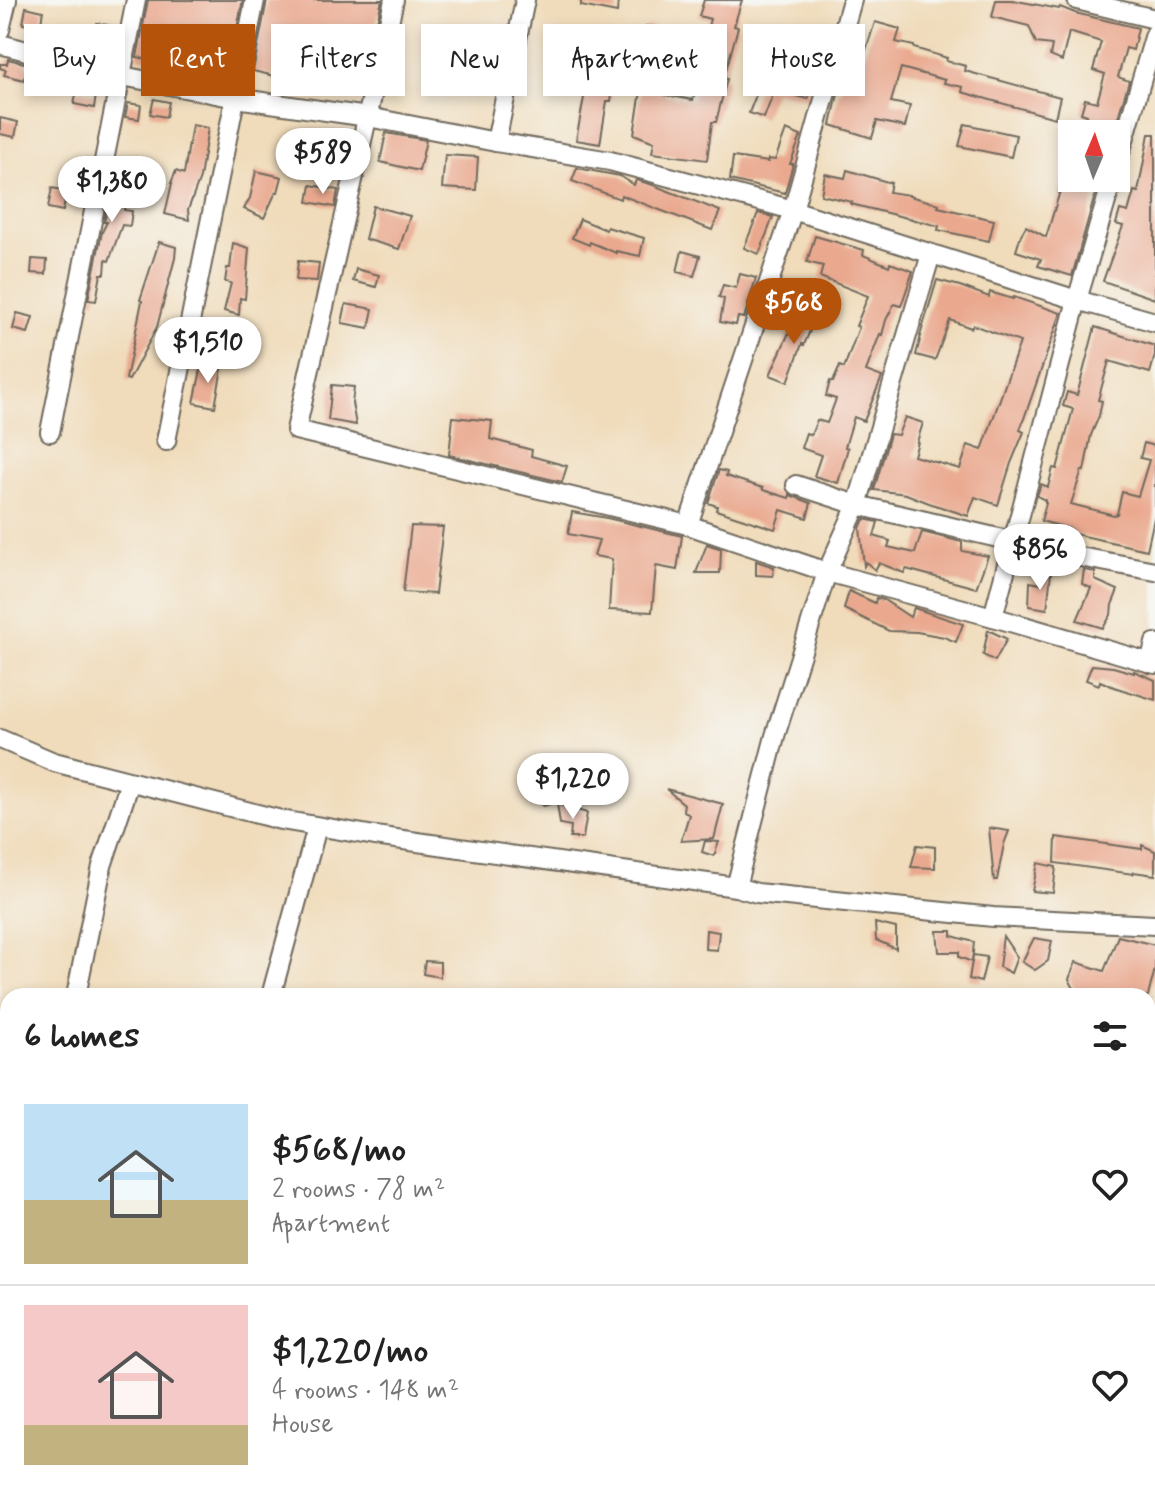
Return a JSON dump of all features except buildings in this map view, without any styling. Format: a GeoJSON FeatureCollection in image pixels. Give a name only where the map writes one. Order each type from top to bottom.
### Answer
{"type":"FeatureCollection","features":[{"type":"Feature","properties":{"kind":"street"},"geometry":{"type":"LineString","coordinates":[[0,30],[7,0]]}},
{"type":"Feature","properties":{"kind":"street"},"geometry":{"type":"LineString","coordinates":[[125,60],[136,0]]}},
{"type":"Feature","properties":{"kind":"street"},"geometry":{"type":"LineString","coordinates":[[166,441],[255,0]]}},
{"type":"Feature","properties":{"kind":"street"},"geometry":{"type":"LineString","coordinates":[[394,0],[296,430],[688,525],[827,572],[1153,664],[1155,643]]}},
{"type":"Feature","properties":{"kind":"street"},"geometry":{"type":"LineString","coordinates":[[496,142],[525,0]]}},
{"type":"Feature","properties":{"kind":"street"},"geometry":{"type":"LineString","coordinates":[[688,525],[793,210],[852,0]]}},
{"type":"Feature","properties":{"kind":"street"},"geometry":{"type":"LineString","coordinates":[[1077,0],[1155,19]]}},
{"type":"Feature","properties":{"kind":"street"},"geometry":{"type":"LineString","coordinates":[[1130,120],[1155,34]]}},
{"type":"Feature","properties":{"kind":"street"},"geometry":{"type":"LineString","coordinates":[[0,44],[24,50]]}},
{"type":"Feature","properties":{"kind":"street"},"geometry":{"type":"LineString","coordinates":[[125,77],[610,161],[793,210],[1155,322]]}},
{"type":"Feature","properties":{"kind":"street"},"geometry":{"type":"LineString","coordinates":[[50,432],[118,96]]}},
{"type":"Feature","properties":{"kind":"street"},"geometry":{"type":"LineString","coordinates":[[993,617],[1109,192]]}},
{"type":"Feature","properties":{"kind":"street"},"geometry":{"type":"LineString","coordinates":[[736,887],[775,736],[827,572],[857,505],[931,254]]}},
{"type":"Feature","properties":{"kind":"street"},"geometry":{"type":"LineString","coordinates":[[796,485],[857,505],[1080,557],[1155,571]]}},
{"type":"Feature","properties":{"kind":"street"},"geometry":{"type":"LineString","coordinates":[[0,739],[54,762],[317,827],[736,887],[757,893],[993,917],[1155,925]]}},
{"type":"Feature","properties":{"kind":"street"},"geometry":{"type":"LineString","coordinates":[[78,988],[102,866],[130,782]]}},
{"type":"Feature","properties":{"kind":"street"},"geometry":{"type":"LineString","coordinates":[[273,988],[317,827]]}}]}
